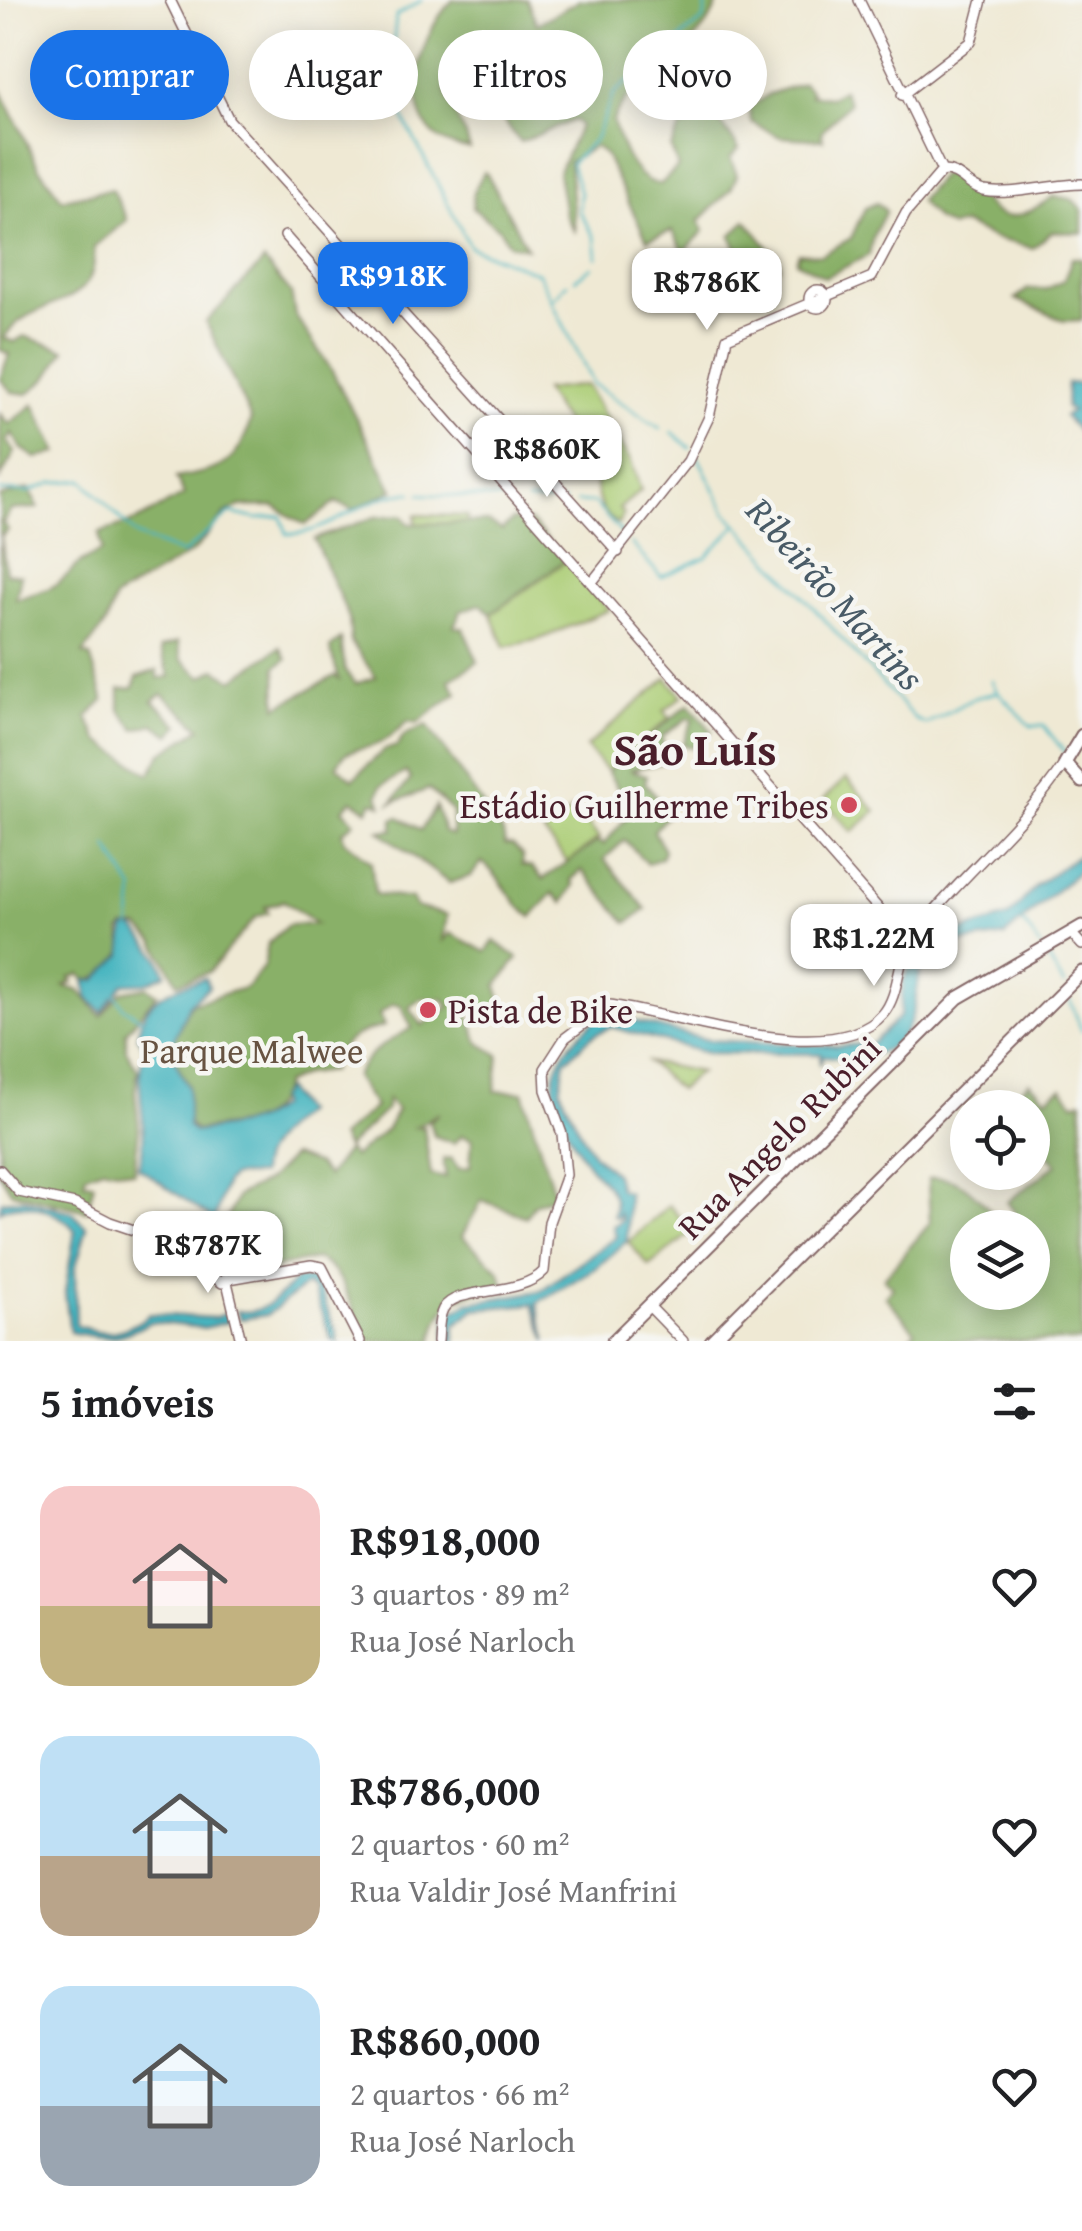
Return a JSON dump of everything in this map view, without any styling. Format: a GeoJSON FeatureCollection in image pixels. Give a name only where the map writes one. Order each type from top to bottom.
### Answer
{"type":"FeatureCollection","features":[{"type":"Feature","properties":{"kind":"main road"},"geometry":{"type":"LineString","coordinates":[[170,0],[228,120],[618,552]]}},
{"type":"Feature","properties":{"kind":"main road"},"geometry":{"type":"LineString","coordinates":[[859,0],[902,96],[942,171]]}},
{"type":"Feature","properties":{"kind":"main road"},"geometry":{"type":"LineString","coordinates":[[902,96],[971,42],[982,0]]}},
{"type":"Feature","properties":{"kind":"main road"},"geometry":{"type":"LineString","coordinates":[[592,582],[693,452],[709,416],[727,338],[877,272],[906,214],[942,171]]}},
{"type":"Feature","properties":{"kind":"main road"},"geometry":{"type":"LineString","coordinates":[[942,171],[955,172],[974,187],[990,192],[1082,184]]}},
{"type":"Feature","properties":{"kind":"main road"},"geometry":{"type":"LineString","coordinates":[[285,236],[908,942]]}},
{"type":"Feature","properties":{"kind":"main road"},"geometry":{"type":"LineString","coordinates":[[438,1341],[442,1311],[448,1304],[470,1295],[518,1289],[544,1271],[548,1222],[566,1175],[562,1134],[546,1090],[545,1069],[556,1048],[579,1024],[609,1005],[728,1030],[825,1038],[848,1035],[870,1025],[887,1009],[908,942],[1002,842],[1068,759],[1082,735]]}},
{"type":"Feature","properties":{"kind":"main road"},"geometry":{"type":"LineString","coordinates":[[1068,759],[1082,782]]}},
{"type":"Feature","properties":{"kind":"main road"},"geometry":{"type":"LineString","coordinates":[[1077,930],[1082,945]]}},
{"type":"Feature","properties":{"kind":"main road","name":"Rua Angelo Rubini"},"geometry":{"type":"LineString","coordinates":[[613,1341],[952,1004],[1077,930]]}},
{"type":"Feature","properties":{"kind":"main road"},"geometry":{"type":"LineString","coordinates":[[711,1341],[1082,972]]}},
{"type":"Feature","properties":{"kind":"main road"},"geometry":{"type":"LineString","coordinates":[[0,1170],[19,1192],[75,1204],[110,1222],[166,1241],[227,1281],[311,1265],[322,1268],[360,1341]]}},
{"type":"Feature","properties":{"kind":"main road"},"geometry":{"type":"LineString","coordinates":[[227,1281],[239,1341]]}},
{"type":"Feature","properties":{"kind":"main road"},"geometry":{"type":"LineString","coordinates":[[648,1306],[683,1341]]}},
{"type":"Feature","properties":{"kind":"green space"},"geometry":{"type":"Polygon","coordinates":[[[453,0],[527,0],[537,24],[580,0],[719,0],[702,30],[623,30],[623,104],[613,121],[636,170],[651,182],[661,184],[678,167],[671,148],[681,127],[706,120],[721,123],[739,149],[730,158],[737,175],[731,189],[699,221],[704,231],[684,252],[672,231],[647,240],[605,155],[595,146],[569,162],[575,233],[565,214],[558,173],[580,125],[574,120],[603,120],[603,30],[438,30],[438,120],[458,120],[470,149],[445,143],[429,129],[418,95],[420,63],[439,17],[453,0]]]}},
{"type":"Feature","properties":{"kind":"green space"},"geometry":{"type":"Polygon","coordinates":[[[803,83],[812,92],[810,95],[830,97],[843,90],[849,103],[821,132],[823,140],[780,137],[751,122],[767,120],[769,94],[803,83]]]}},
{"type":"Feature","properties":{"kind":"green space"},"geometry":{"type":"Polygon","coordinates":[[[0,88],[39,168],[62,199],[112,189],[127,220],[94,247],[93,269],[76,294],[31,314],[4,338],[14,342],[24,336],[65,350],[47,378],[28,394],[12,392],[0,379],[9,354],[0,350],[0,88]]]}},
{"type":"Feature","properties":{"kind":"green space"},"geometry":{"type":"Polygon","coordinates":[[[503,120],[574,120],[520,142],[503,120]]]}},
{"type":"Feature","properties":{"kind":"green space"},"geometry":{"type":"Polygon","coordinates":[[[484,172],[527,248],[509,244],[500,230],[473,208],[473,192],[484,172]]]}},
{"type":"Feature","properties":{"kind":"green space"},"geometry":{"type":"Polygon","coordinates":[[[943,173],[961,180],[1001,215],[1030,211],[1054,196],[1072,199],[1082,210],[1082,233],[1052,232],[1033,248],[993,238],[963,224],[951,227],[937,220],[919,201],[943,173]]]}},
{"type":"Feature","properties":{"kind":"green space"},"geometry":{"type":"Polygon","coordinates":[[[877,203],[886,211],[873,236],[869,255],[825,277],[796,261],[799,253],[821,255],[851,238],[865,208],[877,203]]]}},
{"type":"Feature","properties":{"kind":"green space"},"geometry":{"type":"Polygon","coordinates":[[[746,220],[779,261],[779,267],[759,273],[741,256],[731,236],[746,220]]]}},
{"type":"Feature","properties":{"kind":"green space"},"geometry":{"type":"Polygon","coordinates":[[[1072,258],[1082,258],[1082,320],[1064,321],[1015,299],[1028,289],[1047,289],[1064,280],[1072,258]]]}},
{"type":"Feature","properties":{"kind":"green space","name":"Parque Malwee"},"geometry":{"type":"Polygon","coordinates":[[[264,261],[291,293],[295,315],[332,371],[393,490],[353,510],[336,502],[305,525],[274,506],[238,507],[225,514],[194,551],[115,598],[106,623],[83,654],[90,656],[104,701],[87,717],[99,741],[150,774],[161,754],[201,728],[162,694],[153,701],[179,725],[170,735],[154,724],[135,729],[120,710],[120,689],[133,688],[137,677],[157,670],[158,678],[170,677],[160,648],[178,642],[181,659],[202,677],[216,669],[233,680],[280,647],[287,659],[276,667],[277,707],[335,676],[339,679],[330,648],[341,639],[345,670],[355,684],[376,677],[351,642],[349,618],[314,539],[375,517],[402,515],[409,524],[488,522],[502,530],[512,520],[531,522],[566,560],[491,614],[481,604],[461,611],[454,626],[463,628],[478,662],[449,680],[457,693],[417,723],[408,721],[384,741],[345,754],[337,766],[353,779],[384,750],[397,746],[404,735],[427,725],[503,833],[505,844],[513,845],[523,856],[522,865],[532,867],[543,879],[598,841],[603,845],[632,811],[607,771],[689,704],[712,731],[692,748],[683,744],[693,719],[688,718],[663,736],[662,763],[630,770],[647,775],[645,783],[670,812],[654,831],[664,850],[661,858],[647,864],[625,840],[604,859],[646,909],[627,923],[582,870],[571,880],[574,885],[563,903],[553,893],[532,917],[482,862],[471,876],[449,883],[379,831],[393,830],[393,819],[399,817],[421,830],[436,806],[444,832],[452,835],[452,811],[429,789],[391,803],[411,779],[406,772],[381,786],[378,796],[382,805],[373,802],[368,810],[352,800],[343,809],[355,822],[342,832],[344,840],[371,862],[375,894],[412,899],[416,907],[447,915],[443,941],[450,933],[486,952],[494,941],[518,958],[497,986],[505,1014],[498,1020],[473,1002],[468,1013],[479,1043],[499,1055],[495,1091],[523,1092],[555,1196],[534,1204],[526,1217],[482,1200],[462,1236],[500,1271],[504,1288],[456,1300],[442,1314],[433,1341],[365,1341],[341,1282],[315,1259],[231,1276],[206,1266],[237,1196],[267,1181],[292,1156],[316,1164],[327,1176],[347,1150],[353,1157],[387,1129],[397,1110],[387,1099],[386,1110],[346,1148],[340,1137],[375,1107],[355,1077],[379,1048],[412,1028],[401,1006],[393,1004],[379,1014],[384,1026],[364,1032],[344,1045],[331,1071],[305,1074],[285,1083],[272,1109],[263,1116],[241,1124],[195,1131],[185,1121],[188,1086],[174,1058],[175,1037],[190,1004],[247,987],[264,966],[268,943],[288,925],[316,924],[284,901],[265,907],[268,913],[256,917],[209,972],[178,983],[154,941],[139,927],[124,927],[124,949],[109,970],[92,979],[85,980],[81,974],[70,978],[73,982],[64,986],[80,991],[101,1016],[121,992],[147,987],[157,994],[126,1032],[126,1050],[138,1070],[135,1092],[139,1129],[134,1172],[103,1168],[86,1174],[84,1182],[94,1183],[87,1211],[11,1192],[0,1174],[0,497],[29,489],[38,508],[11,510],[3,523],[8,530],[1,536],[6,573],[21,575],[16,599],[55,586],[77,565],[102,550],[99,533],[136,521],[184,495],[176,478],[225,463],[240,447],[251,419],[206,322],[264,261]],[[421,999],[409,1007],[422,1025],[449,1007],[444,999],[421,999]],[[439,1113],[416,1127],[424,1127],[431,1175],[446,1178],[443,1159],[451,1158],[459,1169],[470,1167],[472,1139],[462,1135],[454,1143],[434,1136],[429,1122],[439,1113]]]}},
{"type":"Feature","properties":{"kind":"green space"},"geometry":{"type":"Polygon","coordinates":[[[586,385],[631,462],[641,490],[619,509],[624,514],[618,524],[603,510],[589,460],[544,390],[586,385]]]}},
{"type":"Feature","properties":{"kind":"green space"},"geometry":{"type":"Polygon","coordinates":[[[34,404],[58,453],[36,458],[21,448],[12,433],[6,441],[15,452],[0,479],[0,414],[9,424],[34,404]]]}},
{"type":"Feature","properties":{"kind":"green space"},"geometry":{"type":"Polygon","coordinates":[[[416,515],[467,516],[467,523],[416,526],[416,515]]]}},
{"type":"Feature","properties":{"kind":"green space"},"geometry":{"type":"Polygon","coordinates":[[[567,560],[609,610],[540,639],[505,647],[491,614],[567,560]]]}},
{"type":"Feature","properties":{"kind":"green space"},"geometry":{"type":"Polygon","coordinates":[[[667,678],[682,696],[664,711],[670,718],[607,771],[586,747],[667,678]]]}},
{"type":"Feature","properties":{"kind":"green space","name":"Estádio Guilherme Tribes"},"geometry":{"type":"Polygon","coordinates":[[[846,778],[876,811],[852,832],[823,800],[846,778]]]}},
{"type":"Feature","properties":{"kind":"green space"},"geometry":{"type":"Polygon","coordinates":[[[575,808],[599,838],[568,863],[544,833],[575,808]]]}},
{"type":"Feature","properties":{"kind":"green space"},"geometry":{"type":"Polygon","coordinates":[[[648,1062],[700,1072],[678,1090],[648,1062]]]}},
{"type":"Feature","properties":{"kind":"green space"},"geometry":{"type":"Polygon","coordinates":[[[1029,1082],[1038,1090],[1021,1090],[1029,1082]]]}},
{"type":"Feature","properties":{"kind":"green space"},"geometry":{"type":"Polygon","coordinates":[[[1062,1088],[1074,1103],[1082,1100],[1082,1341],[906,1341],[915,1331],[885,1296],[893,1287],[884,1278],[930,1223],[928,1179],[950,1179],[950,1190],[969,1190],[990,1210],[950,1210],[950,1310],[1050,1310],[1050,1210],[1013,1210],[1007,1202],[1023,1190],[1050,1190],[1050,1169],[1057,1164],[1050,1157],[1050,1096],[1062,1088]]]}},
{"type":"Feature","properties":{"kind":"green space"},"geometry":{"type":"Polygon","coordinates":[[[669,1205],[692,1232],[649,1266],[628,1242],[669,1205]]]}},
{"type":"Feature","properties":{"kind":"water"},"geometry":{"type":"Polygon","coordinates":[[[1067,383],[1082,384],[1082,436],[1064,416],[1072,411],[1066,408],[1067,383]]]}},
{"type":"Feature","properties":{"kind":"water"},"geometry":{"type":"Polygon","coordinates":[[[1082,852],[1082,868],[1005,936],[934,947],[921,971],[908,1027],[900,1039],[878,1053],[852,1058],[824,1056],[820,1065],[821,1054],[706,1053],[611,1027],[593,1035],[565,1061],[560,1089],[593,1154],[615,1174],[619,1189],[628,1193],[627,1241],[597,1267],[537,1303],[547,1341],[533,1304],[475,1309],[455,1325],[455,1341],[445,1341],[447,1315],[468,1303],[540,1291],[616,1237],[613,1226],[622,1220],[619,1213],[618,1218],[613,1216],[614,1199],[561,1118],[554,1082],[557,1066],[567,1049],[604,1013],[708,1040],[838,1046],[872,1043],[900,1016],[903,980],[926,934],[952,934],[1008,917],[1037,885],[1082,852]]]}},
{"type":"Feature","properties":{"kind":"water"},"geometry":{"type":"Polygon","coordinates":[[[125,928],[135,928],[158,956],[166,974],[147,983],[123,984],[102,1012],[88,998],[85,980],[96,980],[122,955],[125,928]]]}},
{"type":"Feature","properties":{"kind":"water"},"geometry":{"type":"Polygon","coordinates":[[[205,978],[209,987],[189,1004],[175,1037],[174,1058],[188,1087],[188,1127],[194,1132],[261,1118],[279,1106],[278,1098],[285,1089],[303,1112],[268,1148],[260,1175],[233,1176],[226,1182],[214,1220],[138,1167],[143,1137],[140,1078],[145,1050],[137,1036],[140,1022],[160,996],[205,978]]]}},
{"type":"Feature","properties":{"kind":"water"},"geometry":{"type":"Polygon","coordinates":[[[24,1199],[72,1212],[87,1228],[75,1269],[76,1325],[114,1332],[150,1314],[214,1318],[229,1312],[231,1321],[204,1328],[150,1322],[112,1337],[70,1332],[65,1292],[75,1231],[61,1217],[40,1208],[18,1205],[0,1211],[2,1201],[24,1199]]]}},
{"type":"Feature","properties":{"kind":"water"},"geometry":{"type":"Polygon","coordinates":[[[316,1278],[339,1341],[331,1339],[313,1290],[306,1285],[267,1315],[240,1319],[237,1311],[262,1308],[296,1279],[316,1278]]]}},
{"type":"Feature","properties":{"kind":"waterway","name":"Ribeirão Martins"},"geometry":{"type":"LineString","coordinates":[[422,0],[396,16],[389,90],[470,247],[538,273],[593,384],[661,429]]}},
{"type":"Feature","properties":{"kind":"waterway"},"geometry":{"type":"LineString","coordinates":[[597,258],[595,238],[579,211],[580,193],[571,163],[595,139],[614,93],[704,19],[707,0]]}},
{"type":"Feature","properties":{"kind":"waterway"},"geometry":{"type":"LineString","coordinates":[[575,279],[592,267]]}},
{"type":"Feature","properties":{"kind":"waterway"},"geometry":{"type":"LineString","coordinates":[[552,300],[567,283]]}},
{"type":"Feature","properties":{"kind":"waterway","name":"Ribeirão Martins"},"geometry":{"type":"LineString","coordinates":[[672,432],[690,448]]}},
{"type":"Feature","properties":{"kind":"waterway","name":"Ribeirão Martins"},"geometry":{"type":"LineString","coordinates":[[696,453],[726,512],[916,720],[926,724],[974,698],[998,692],[1031,726],[1044,726],[1067,755]]}},
{"type":"Feature","properties":{"kind":"waterway"},"geometry":{"type":"LineString","coordinates":[[51,483],[83,480],[137,536],[183,554],[230,513],[258,519],[281,516],[287,534],[319,528],[395,494],[412,493]]}},
{"type":"Feature","properties":{"kind":"waterway"},"geometry":{"type":"LineString","coordinates":[[0,491],[27,492],[48,485]]}},
{"type":"Feature","properties":{"kind":"waterway"},"geometry":{"type":"LineString","coordinates":[[419,494],[505,499]]}},
{"type":"Feature","properties":{"kind":"waterway"},"geometry":{"type":"LineString","coordinates":[[527,501],[565,502]]}},
{"type":"Feature","properties":{"kind":"waterway"},"geometry":{"type":"LineString","coordinates":[[577,502],[594,503],[624,536]]}},
{"type":"Feature","properties":{"kind":"waterway"},"geometry":{"type":"LineString","coordinates":[[631,543],[661,577],[706,557],[736,526]]}},
{"type":"Feature","properties":{"kind":"waterway"},"geometry":{"type":"LineString","coordinates":[[992,681],[997,692]]}},
{"type":"Feature","properties":{"kind":"waterway"},"geometry":{"type":"LineString","coordinates":[[108,847],[134,890],[130,928]]}},
{"type":"Feature","properties":{"kind":"waterway"},"geometry":{"type":"LineString","coordinates":[[1023,922],[1041,947]]}},
{"type":"Feature","properties":{"kind":"waterway"},"geometry":{"type":"LineString","coordinates":[[1045,953],[1064,985]]}},
{"type":"Feature","properties":{"kind":"waterway"},"geometry":{"type":"LineString","coordinates":[[114,993],[124,1008],[141,1019]]}},
{"type":"Feature","properties":{"kind":"waterway"},"geometry":{"type":"LineString","coordinates":[[1068,995],[1082,1031]]}},
{"type":"Feature","properties":{"kind":"place","name":"Estádio Guilherme Tribes"},"geometry":{"type":"Point","coordinates":[849,805]}},
{"type":"Feature","properties":{"kind":"place","name":"Pista de Bike"},"geometry":{"type":"Point","coordinates":[428,1010]}},
{"type":"Feature","properties":{"kind":"district","name":"São Luís"},"geometry":{"type":"Point","coordinates":[695,748]}}]}
